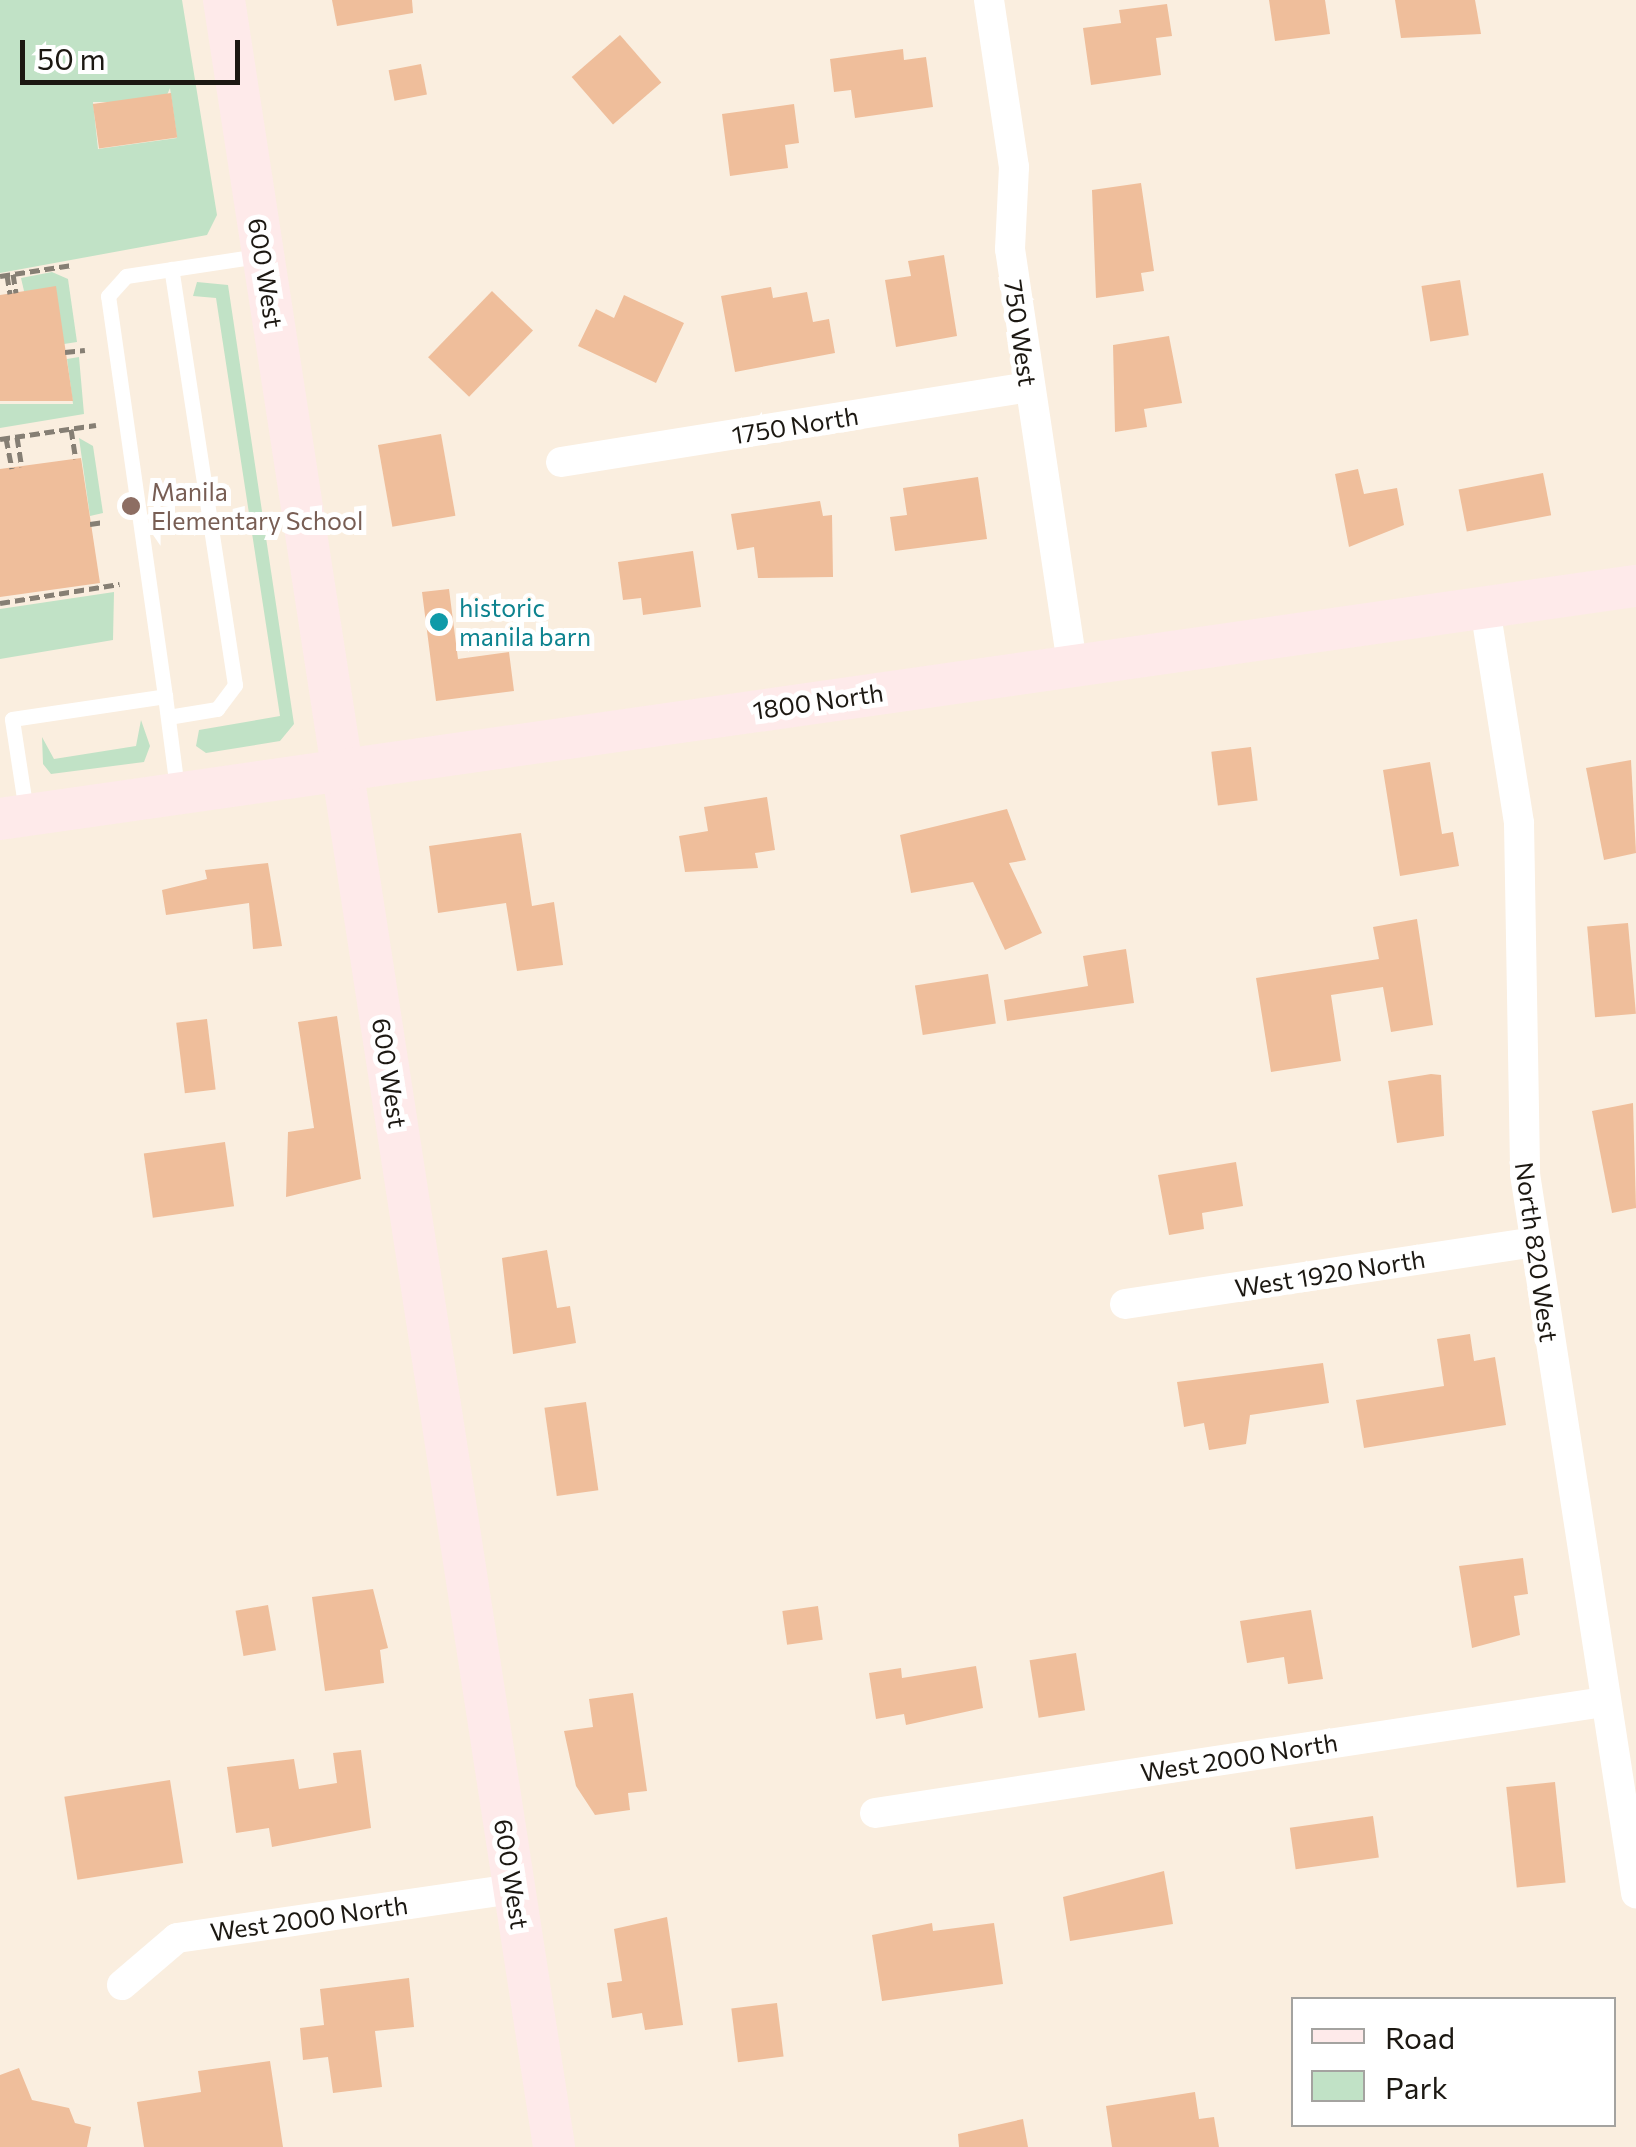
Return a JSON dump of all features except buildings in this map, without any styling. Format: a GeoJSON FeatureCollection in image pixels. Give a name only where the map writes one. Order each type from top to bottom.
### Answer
{"type":"FeatureCollection","features":[{"type":"Feature","properties":{"kind":"street","name":"600 West"},"geometry":{"type":"LineString","coordinates":[[224,0],[554,2147]]}},
{"type":"Feature","properties":{"kind":"street","name":"750 West"},"geometry":{"type":"LineString","coordinates":[[989,0],[1014,167],[1010,249],[1072,664]]}},
{"type":"Feature","properties":{"kind":"street","name":"1750 North"},"geometry":{"type":"LineString","coordinates":[[561,462],[1028,387]]}},
{"type":"Feature","properties":{"kind":"street","name":"1800 North"},"geometry":{"type":"LineString","coordinates":[[13,817],[1636,586]]}},
{"type":"Feature","properties":{"kind":"street","name":"North 820 West"},"geometry":{"type":"LineString","coordinates":[[1484,608],[1519,822],[1516,1084],[1535,1242],[1636,1893]]}},
{"type":"Feature","properties":{"kind":"street","name":"West 1920 North"},"geometry":{"type":"LineString","coordinates":[[1125,1304],[1535,1242]]}},
{"type":"Feature","properties":{"kind":"street","name":"West 2000 North"},"geometry":{"type":"LineString","coordinates":[[875,1813],[1604,1702]]}},
{"type":"Feature","properties":{"kind":"street","name":"West 2000 North"},"geometry":{"type":"LineString","coordinates":[[122,1986],[176,1938],[514,1889]]}},
{"type":"Feature","properties":{"kind":"lane"},"geometry":{"type":"LineString","coordinates":[[178,792],[108,304],[118,280],[171,268],[263,256]]}},
{"type":"Feature","properties":{"kind":"lane"},"geometry":{"type":"LineString","coordinates":[[168,717],[217,709],[235,685],[171,268]]}},
{"type":"Feature","properties":{"kind":"lane"},"geometry":{"type":"LineString","coordinates":[[13,817],[12,719],[165,696]]}},
{"type":"Feature","properties":{"kind":"path"},"geometry":{"type":"LineString","coordinates":[[13,293],[7,275],[72,266]]}},
{"type":"Feature","properties":{"kind":"path"},"geometry":{"type":"LineString","coordinates":[[66,352],[85,350]]}},
{"type":"Feature","properties":{"kind":"path"},"geometry":{"type":"LineString","coordinates":[[12,468],[3,439],[96,425]]}},
{"type":"Feature","properties":{"kind":"path"},"geometry":{"type":"LineString","coordinates":[[71,429],[76,459]]}},
{"type":"Feature","properties":{"kind":"path"},"geometry":{"type":"LineString","coordinates":[[17,437],[22,467]]}},
{"type":"Feature","properties":{"kind":"path"},"geometry":{"type":"LineString","coordinates":[[90,524],[104,522]]}},
{"type":"Feature","properties":{"kind":"path"},"geometry":{"type":"LineString","coordinates":[[0,603],[120,584]]}},
{"type":"Feature","properties":{"kind":"green space"},"geometry":{"type":"Polygon","coordinates":[[[0,0],[182,0],[217,215],[207,235],[0,273],[0,0]],[[170,88],[164,102],[93,102],[98,149],[177,138],[170,88]]]}},
{"type":"Feature","properties":{"kind":"green space"},"geometry":{"type":"Polygon","coordinates":[[[52,272],[68,279],[77,342],[64,344],[24,291],[21,278],[52,272]]]}},
{"type":"Feature","properties":{"kind":"green space"},"geometry":{"type":"Polygon","coordinates":[[[197,282],[228,285],[294,724],[280,741],[206,753],[196,746],[199,730],[280,716],[216,298],[193,296],[197,282]]]}},
{"type":"Feature","properties":{"kind":"green space"},"geometry":{"type":"Polygon","coordinates":[[[79,357],[84,414],[0,428],[0,404],[73,404],[67,359],[79,357]]]}},
{"type":"Feature","properties":{"kind":"green space"},"geometry":{"type":"Polygon","coordinates":[[[79,438],[93,446],[103,513],[90,516],[79,438]]]}},
{"type":"Feature","properties":{"kind":"green space"},"geometry":{"type":"Polygon","coordinates":[[[114,592],[113,640],[0,659],[0,609],[114,592]]]}},
{"type":"Feature","properties":{"kind":"green space"},"geometry":{"type":"Polygon","coordinates":[[[141,720],[150,746],[144,762],[51,774],[43,764],[42,737],[54,759],[136,746],[141,720]]]}},
{"type":"Feature","properties":{"kind":"place","name":"Manila Elementary School"},"geometry":{"type":"Point","coordinates":[131,506]}},
{"type":"Feature","properties":{"kind":"place","name":"historic manila barn"},"geometry":{"type":"Point","coordinates":[439,622]}}]}
